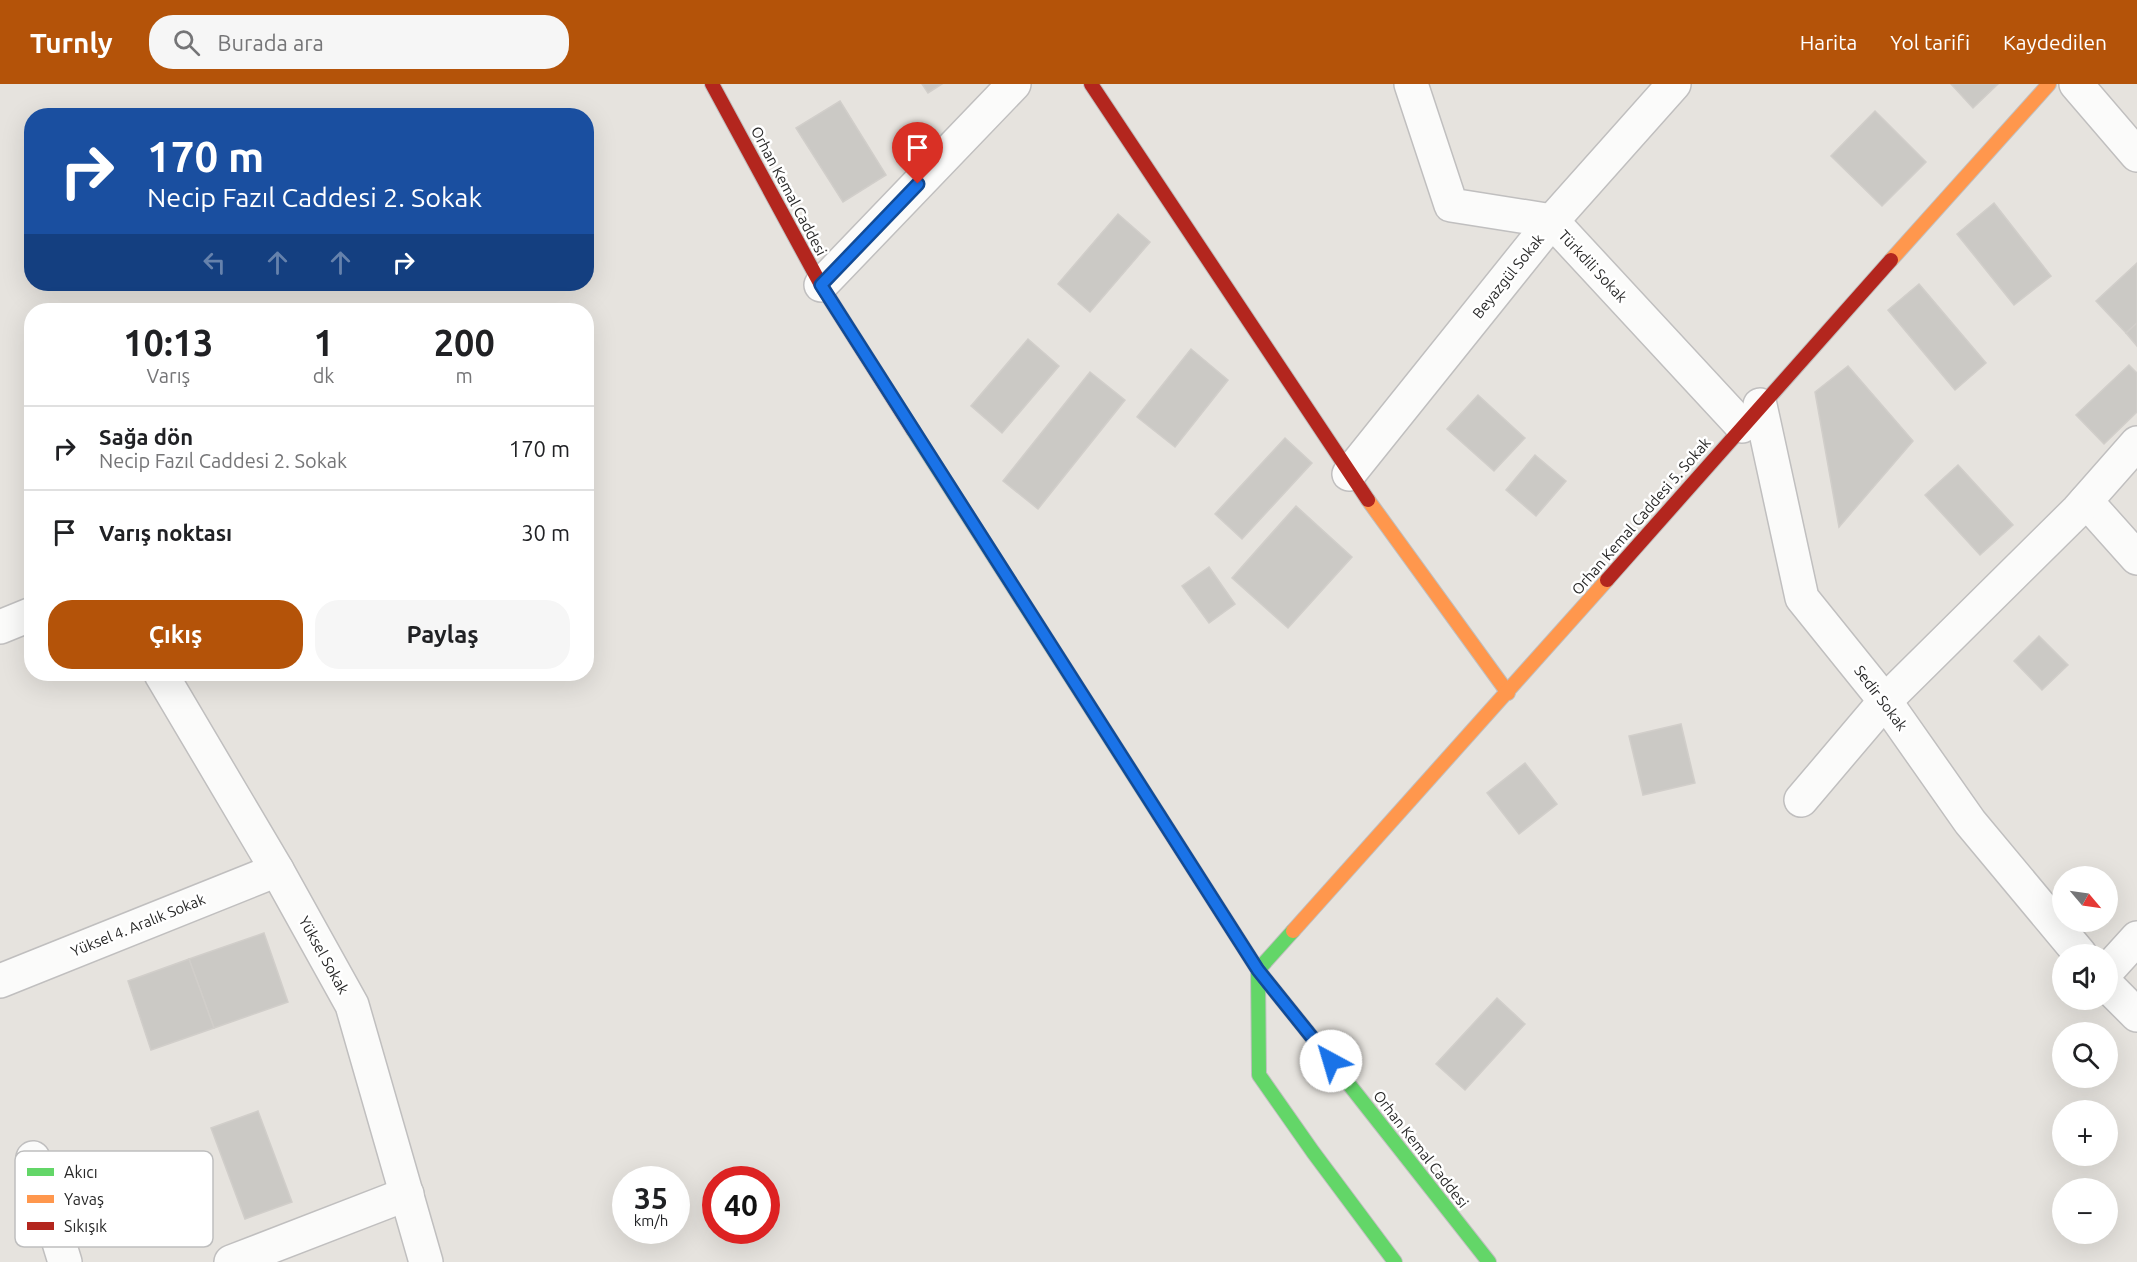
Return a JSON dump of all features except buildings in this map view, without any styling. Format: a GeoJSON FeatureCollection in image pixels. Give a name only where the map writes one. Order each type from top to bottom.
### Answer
{"type":"FeatureCollection","features":[{"type":"Feature","properties":{"kind":"street","name":"Orhan Kemal Caddesi"},"geometry":{"type":"LineString","coordinates":[[712,84],[821,285],[1258,970],[1489,1262]]}},
{"type":"Feature","properties":{"kind":"street"},"geometry":{"type":"LineString","coordinates":[[821,285],[1014,84]]}},
{"type":"Feature","properties":{"kind":"street"},"geometry":{"type":"LineString","coordinates":[[1091,84],[1349,474],[1508,693]]}},
{"type":"Feature","properties":{"kind":"street","name":"Türkdili Sokak"},"geometry":{"type":"LineString","coordinates":[[1411,84],[1451,205],[1552,221],[1751,416]]}},
{"type":"Feature","properties":{"kind":"street","name":"Beyazgül Sokak"},"geometry":{"type":"LineString","coordinates":[[1349,474],[1552,221],[1674,84]]}},
{"type":"Feature","properties":{"kind":"street","name":"Orhan Kemal Caddesi 5. Sokak"},"geometry":{"type":"LineString","coordinates":[[1258,970],[1508,693],[1751,416],[2049,84]]}},
{"type":"Feature","properties":{"kind":"street"},"geometry":{"type":"LineString","coordinates":[[2076,84],[2137,155]]}},
{"type":"Feature","properties":{"kind":"street","name":"Sedir Sokak"},"geometry":{"type":"LineString","coordinates":[[1751,416],[1802,598],[1885,701],[1970,822],[2072,944]]}},
{"type":"Feature","properties":{"kind":"street"},"geometry":{"type":"LineString","coordinates":[[1801,800],[1885,701],[2086,501],[2137,442]]}},
{"type":"Feature","properties":{"kind":"street"},"geometry":{"type":"LineString","coordinates":[[2086,501],[2137,558]]}},
{"type":"Feature","properties":{"kind":"street"},"geometry":{"type":"LineString","coordinates":[[0,627],[24,617]]}},
{"type":"Feature","properties":{"kind":"street","name":"Yüksel Sokak"},"geometry":{"type":"LineString","coordinates":[[165,681],[277,870],[352,1005],[426,1262]]}},
{"type":"Feature","properties":{"kind":"street","name":"Yüksel 4. Aralık Sokak"},"geometry":{"type":"LineString","coordinates":[[0,981],[277,870]]}},
{"type":"Feature","properties":{"kind":"street"},"geometry":{"type":"LineString","coordinates":[[2118,959],[2137,938]]}},
{"type":"Feature","properties":{"kind":"street"},"geometry":{"type":"LineString","coordinates":[[1258,970],[1258,1075],[1395,1262]]}},
{"type":"Feature","properties":{"kind":"street"},"geometry":{"type":"LineString","coordinates":[[2118,996],[2137,1015]]}},
{"type":"Feature","properties":{"kind":"street"},"geometry":{"type":"LineString","coordinates":[[231,1262],[407,1194]]}},
{"type":"Feature","properties":{"kind":"street"},"geometry":{"type":"LineString","coordinates":[[60,1247],[65,1262]]}},
{"type":"Feature","properties":{"kind":"traffic: fast"},"geometry":{"type":"LineString","coordinates":[[913,430],[1159,815]]}},
{"type":"Feature","properties":{"kind":"traffic: fast"},"geometry":{"type":"LineString","coordinates":[[1293,931],[1258,970],[1259,1075],[1395,1262]]}},
{"type":"Feature","properties":{"kind":"traffic: fast"},"geometry":{"type":"LineString","coordinates":[[1307,1031],[1489,1262]]}},
{"type":"Feature","properties":{"kind":"traffic: slow"},"geometry":{"type":"LineString","coordinates":[[1891,260],[2049,84]]}},
{"type":"Feature","properties":{"kind":"traffic: slow"},"geometry":{"type":"LineString","coordinates":[[1368,500],[1508,693]]}},
{"type":"Feature","properties":{"kind":"traffic: slow"},"geometry":{"type":"LineString","coordinates":[[1293,931],[1607,580]]}},
{"type":"Feature","properties":{"kind":"traffic: jam"},"geometry":{"type":"LineString","coordinates":[[712,84],[821,285],[913,430]]}},
{"type":"Feature","properties":{"kind":"traffic: jam"},"geometry":{"type":"LineString","coordinates":[[1091,84],[1368,500]]}},
{"type":"Feature","properties":{"kind":"traffic: jam"},"geometry":{"type":"LineString","coordinates":[[1607,580],[1891,260]]}},
{"type":"Feature","properties":{"kind":"traffic: jam"},"geometry":{"type":"LineString","coordinates":[[1159,815],[1258,970],[1307,1031]]}},
{"type":"Feature","properties":{"kind":"route"},"geometry":{"type":"LineString","coordinates":[[918,184],[821,285],[1258,970],[1331,1061]]}}]}
